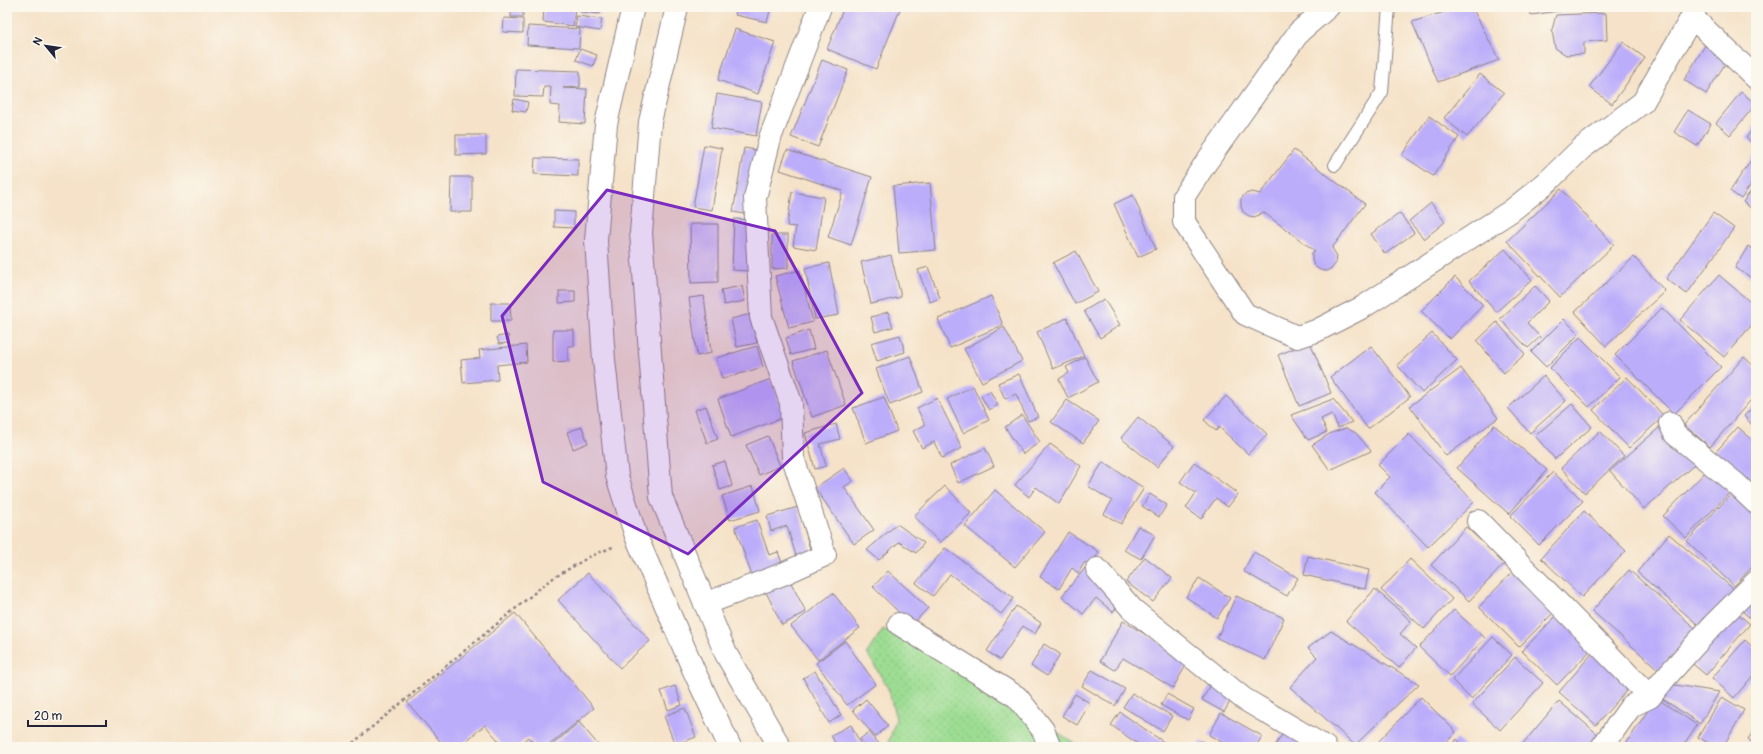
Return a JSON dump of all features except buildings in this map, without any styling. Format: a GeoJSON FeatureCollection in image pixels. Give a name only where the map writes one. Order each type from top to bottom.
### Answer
{"type":"FeatureCollection","features":[{"type":"Feature","properties":{"kind":"street"},"geometry":{"type":"LineString","coordinates":[[633,7],[606,124],[596,240],[604,360],[617,476],[636,536],[694,671],[730,747]]}},
{"type":"Feature","properties":{"kind":"street"},"geometry":{"type":"LineString","coordinates":[[677,7],[650,122],[642,232],[649,348],[661,497],[726,654],[780,747]]}},
{"type":"Feature","properties":{"kind":"street"},"geometry":{"type":"LineString","coordinates":[[706,604],[825,556],[793,458],[791,403],[761,316],[755,198],[770,138],[820,7]]}},
{"type":"Feature","properties":{"kind":"street"},"geometry":{"type":"LineString","coordinates":[[1328,7],[1299,32],[1184,196],[1184,222],[1245,314],[1297,337],[1316,331],[1363,307],[1511,212],[1547,182],[1581,149],[1643,102],[1694,12],[1756,78]]}},
{"type":"Feature","properties":{"kind":"street"},"geometry":{"type":"LineString","coordinates":[[1670,423],[1675,434],[1735,483],[1756,503]]}},
{"type":"Feature","properties":{"kind":"street"},"geometry":{"type":"LineString","coordinates":[[1478,521],[1650,697]]}},
{"type":"Feature","properties":{"kind":"street"},"geometry":{"type":"LineString","coordinates":[[1097,569],[1132,609],[1244,699],[1325,747]]}},
{"type":"Feature","properties":{"kind":"street"},"geometry":{"type":"LineString","coordinates":[[1602,747],[1631,706],[1650,697],[1712,626],[1756,582]]}},
{"type":"Feature","properties":{"kind":"street"},"geometry":{"type":"LineString","coordinates":[[899,624],[1017,697],[1043,730],[1050,747]]}},
{"type":"Feature","properties":{"kind":"lane"},"geometry":{"type":"LineString","coordinates":[[1335,165],[1382,92],[1389,7]]}},
{"type":"Feature","properties":{"kind":"path"},"geometry":{"type":"LineString","coordinates":[[348,747],[550,580],[589,557]]}},
{"type":"Feature","properties":{"kind":"highlighted area"},"geometry":{"type":"Polygon","coordinates":[[[607,190],[775,231],[862,393],[688,554],[543,482],[502,316],[607,190]]]}},
{"type":"Feature","properties":{"kind":"green space"},"geometry":{"type":"Polygon","coordinates":[[[883,629],[913,643],[1081,747],[887,747],[896,719],[888,688],[867,653],[883,629]]]}}]}
